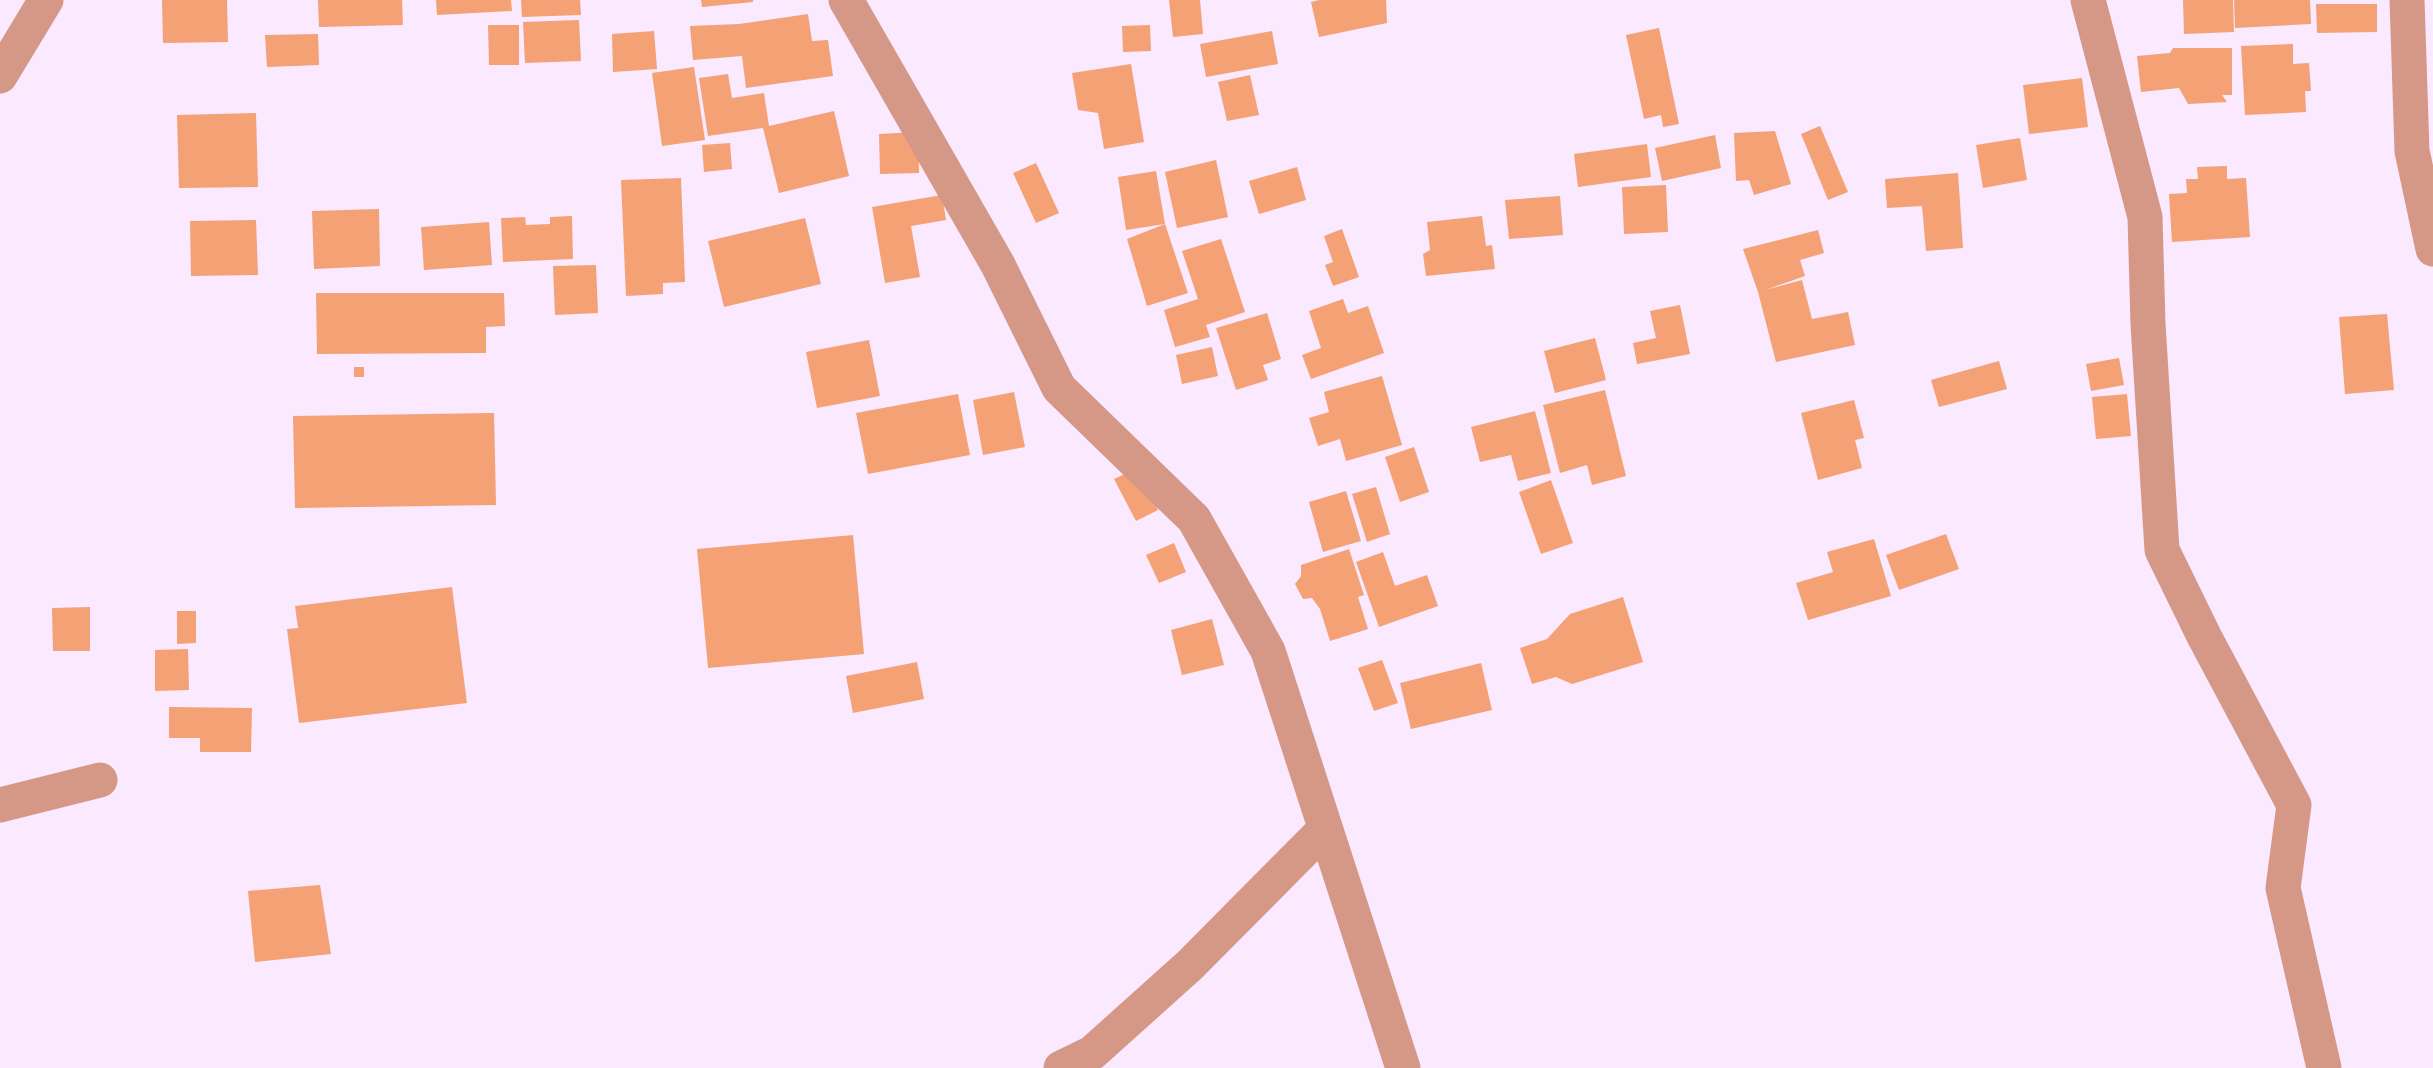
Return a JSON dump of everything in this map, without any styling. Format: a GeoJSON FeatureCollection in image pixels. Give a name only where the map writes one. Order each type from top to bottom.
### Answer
{"type":"FeatureCollection","features":[{"type":"Feature","properties":{"kind":"street"},"geometry":{"type":"LineString","coordinates":[[0,76],[46,0]]}},
{"type":"Feature","properties":{"kind":"street"},"geometry":{"type":"LineString","coordinates":[[846,0],[998,265],[1059,387],[1194,519],[1268,651],[1403,1068]]}},
{"type":"Feature","properties":{"kind":"street"},"geometry":{"type":"LineString","coordinates":[[2088,0],[2145,217],[2148,324],[2162,550],[2204,636],[2294,805],[2283,888],[2324,1068]]}},
{"type":"Feature","properties":{"kind":"street"},"geometry":{"type":"LineString","coordinates":[[2407,0],[2412,151],[2433,249]]}},
{"type":"Feature","properties":{"kind":"street"},"geometry":{"type":"LineString","coordinates":[[0,805],[100,780]]}},
{"type":"Feature","properties":{"kind":"street"},"geometry":{"type":"LineString","coordinates":[[1061,1068],[1092,1053],[1190,965],[1325,829]]}},
{"type":"Feature","properties":{"kind":"building"},"geometry":{"type":"Polygon","coordinates":[[[162,0],[227,0],[228,42],[163,43],[162,0]]]}},
{"type":"Feature","properties":{"kind":"building"},"geometry":{"type":"Polygon","coordinates":[[[318,0],[402,0],[403,25],[319,27],[318,0]]]}},
{"type":"Feature","properties":{"kind":"building"},"geometry":{"type":"Polygon","coordinates":[[[436,0],[511,0],[512,11],[437,15],[436,0]]]}},
{"type":"Feature","properties":{"kind":"building"},"geometry":{"type":"Polygon","coordinates":[[[521,0],[580,0],[581,15],[522,17],[521,0]]]}},
{"type":"Feature","properties":{"kind":"building"},"geometry":{"type":"Polygon","coordinates":[[[701,0],[753,0],[753,2],[702,7],[701,0]]]}},
{"type":"Feature","properties":{"kind":"building"},"geometry":{"type":"Polygon","coordinates":[[[1169,0],[1200,0],[1203,34],[1173,37],[1169,0]]]}},
{"type":"Feature","properties":{"kind":"building"},"geometry":{"type":"Polygon","coordinates":[[[1386,0],[1387,23],[1319,37],[1311,2],[1386,0]]]}},
{"type":"Feature","properties":{"kind":"building"},"geometry":{"type":"Polygon","coordinates":[[[2183,0],[2233,0],[2234,32],[2184,34],[2183,0]]]}},
{"type":"Feature","properties":{"kind":"building"},"geometry":{"type":"Polygon","coordinates":[[[2234,0],[2310,0],[2311,24],[2235,28],[2234,0]]]}},
{"type":"Feature","properties":{"kind":"building"},"geometry":{"type":"Polygon","coordinates":[[[2316,4],[2377,4],[2377,32],[2317,33],[2316,4]]]}},
{"type":"Feature","properties":{"kind":"building"},"geometry":{"type":"Polygon","coordinates":[[[808,14],[812,41],[828,40],[833,76],[746,88],[742,56],[693,60],[690,26],[739,24],[808,14]]]}},
{"type":"Feature","properties":{"kind":"building"},"geometry":{"type":"Polygon","coordinates":[[[579,20],[581,61],[525,63],[523,22],[579,20]]]}},
{"type":"Feature","properties":{"kind":"building"},"geometry":{"type":"Polygon","coordinates":[[[488,25],[519,25],[519,65],[489,65],[488,25]]]}},
{"type":"Feature","properties":{"kind":"building"},"geometry":{"type":"Polygon","coordinates":[[[1150,25],[1151,51],[1123,52],[1122,26],[1150,25]]]}},
{"type":"Feature","properties":{"kind":"building"},"geometry":{"type":"Polygon","coordinates":[[[1659,28],[1679,124],[1663,127],[1661,115],[1644,119],[1626,35],[1659,28]]]}},
{"type":"Feature","properties":{"kind":"building"},"geometry":{"type":"Polygon","coordinates":[[[654,31],[657,69],[613,72],[612,34],[654,31]]]}},
{"type":"Feature","properties":{"kind":"building"},"geometry":{"type":"Polygon","coordinates":[[[1272,31],[1278,64],[1206,77],[1200,44],[1272,31]]]}},
{"type":"Feature","properties":{"kind":"building"},"geometry":{"type":"Polygon","coordinates":[[[318,34],[319,65],[267,67],[265,35],[318,34]]]}},
{"type":"Feature","properties":{"kind":"building"},"geometry":{"type":"Polygon","coordinates":[[[2293,44],[2293,64],[2309,63],[2311,91],[2305,91],[2306,112],[2245,115],[2241,46],[2293,44]]]}},
{"type":"Feature","properties":{"kind":"building"},"geometry":{"type":"Polygon","coordinates":[[[2173,48],[2232,48],[2232,95],[2222,95],[2227,102],[2188,104],[2179,88],[2141,92],[2137,56],[2170,53],[2173,48]]]}},
{"type":"Feature","properties":{"kind":"building"},"geometry":{"type":"Polygon","coordinates":[[[1131,64],[1144,142],[1104,149],[1098,113],[1078,110],[1072,73],[1131,64]]]}},
{"type":"Feature","properties":{"kind":"building"},"geometry":{"type":"Polygon","coordinates":[[[694,67],[705,140],[662,146],[652,73],[694,67]]]}},
{"type":"Feature","properties":{"kind":"building"},"geometry":{"type":"Polygon","coordinates":[[[728,74],[732,98],[764,93],[769,126],[834,111],[849,176],[779,193],[763,128],[708,136],[699,78],[728,74]]]}},
{"type":"Feature","properties":{"kind":"building"},"geometry":{"type":"Polygon","coordinates":[[[1250,75],[1259,115],[1227,121],[1218,82],[1250,75]]]}},
{"type":"Feature","properties":{"kind":"building"},"geometry":{"type":"Polygon","coordinates":[[[2082,78],[2088,127],[2029,134],[2023,85],[2082,78]]]}},
{"type":"Feature","properties":{"kind":"building"},"geometry":{"type":"Polygon","coordinates":[[[256,113],[258,187],[179,188],[177,115],[256,113]]]}},
{"type":"Feature","properties":{"kind":"building"},"geometry":{"type":"Polygon","coordinates":[[[1820,126],[1848,192],[1828,200],[1801,134],[1820,126]]]}},
{"type":"Feature","properties":{"kind":"building"},"geometry":{"type":"Polygon","coordinates":[[[1775,131],[1791,184],[1754,195],[1749,180],[1736,181],[1734,133],[1775,131]]]}},
{"type":"Feature","properties":{"kind":"building"},"geometry":{"type":"Polygon","coordinates":[[[918,132],[919,173],[880,174],[879,134],[918,132]]]}},
{"type":"Feature","properties":{"kind":"building"},"geometry":{"type":"Polygon","coordinates":[[[1715,135],[1721,168],[1662,181],[1655,148],[1715,135]]]}},
{"type":"Feature","properties":{"kind":"building"},"geometry":{"type":"Polygon","coordinates":[[[2020,138],[2027,180],[1983,188],[1976,145],[2020,138]]]}},
{"type":"Feature","properties":{"kind":"building"},"geometry":{"type":"Polygon","coordinates":[[[730,143],[732,169],[704,172],[702,145],[730,143]]]}},
{"type":"Feature","properties":{"kind":"building"},"geometry":{"type":"Polygon","coordinates":[[[1647,144],[1651,177],[1578,187],[1574,154],[1647,144]]]}},
{"type":"Feature","properties":{"kind":"building"},"geometry":{"type":"Polygon","coordinates":[[[1216,160],[1228,217],[1177,228],[1165,172],[1216,160]]]}},
{"type":"Feature","properties":{"kind":"building"},"geometry":{"type":"Polygon","coordinates":[[[1036,163],[1059,213],[1036,223],[1013,173],[1036,163]]]}},
{"type":"Feature","properties":{"kind":"building"},"geometry":{"type":"Polygon","coordinates":[[[2227,166],[2227,179],[2246,178],[2250,237],[2172,242],[2169,194],[2187,193],[2186,179],[2198,179],[2197,167],[2227,166]]]}},
{"type":"Feature","properties":{"kind":"building"},"geometry":{"type":"Polygon","coordinates":[[[1297,167],[1306,200],[1259,214],[1249,181],[1297,167]]]}},
{"type":"Feature","properties":{"kind":"building"},"geometry":{"type":"Polygon","coordinates":[[[1156,171],[1165,224],[1126,230],[1118,177],[1156,171]]]}},
{"type":"Feature","properties":{"kind":"building"},"geometry":{"type":"Polygon","coordinates":[[[1958,173],[1963,248],[1926,251],[1922,206],[1887,208],[1885,179],[1958,173]]]}},
{"type":"Feature","properties":{"kind":"building"},"geometry":{"type":"Polygon","coordinates":[[[681,178],[685,282],[663,283],[663,294],[626,296],[621,180],[681,178]]]}},
{"type":"Feature","properties":{"kind":"building"},"geometry":{"type":"Polygon","coordinates":[[[1666,185],[1668,232],[1624,234],[1622,187],[1666,185]]]}},
{"type":"Feature","properties":{"kind":"building"},"geometry":{"type":"Polygon","coordinates":[[[942,195],[946,220],[911,226],[920,277],[885,283],[872,207],[942,195]]]}},
{"type":"Feature","properties":{"kind":"building"},"geometry":{"type":"Polygon","coordinates":[[[1560,196],[1563,235],[1509,239],[1505,200],[1560,196]]]}},
{"type":"Feature","properties":{"kind":"building"},"geometry":{"type":"Polygon","coordinates":[[[379,209],[380,266],[314,269],[312,211],[379,209]]]}},
{"type":"Feature","properties":{"kind":"building"},"geometry":{"type":"Polygon","coordinates":[[[572,216],[573,259],[503,262],[501,218],[525,217],[526,225],[550,224],[550,217],[572,216]]]}},
{"type":"Feature","properties":{"kind":"building"},"geometry":{"type":"Polygon","coordinates":[[[1482,216],[1486,246],[1492,245],[1495,269],[1426,276],[1423,254],[1430,250],[1427,222],[1482,216]]]}},
{"type":"Feature","properties":{"kind":"building"},"geometry":{"type":"Polygon","coordinates":[[[805,218],[821,284],[724,307],[708,241],[805,218]]]}},
{"type":"Feature","properties":{"kind":"building"},"geometry":{"type":"Polygon","coordinates":[[[256,220],[258,275],[191,276],[190,221],[256,220]]]}},
{"type":"Feature","properties":{"kind":"building"},"geometry":{"type":"Polygon","coordinates":[[[489,222],[492,265],[424,270],[421,227],[489,222]]]}},
{"type":"Feature","properties":{"kind":"building"},"geometry":{"type":"Polygon","coordinates":[[[1165,224],[1188,293],[1147,306],[1127,239],[1165,224]]]}},
{"type":"Feature","properties":{"kind":"building"},"geometry":{"type":"Polygon","coordinates":[[[1342,229],[1359,277],[1333,286],[1325,265],[1333,262],[1324,236],[1342,229]]]}},
{"type":"Feature","properties":{"kind":"building"},"geometry":{"type":"Polygon","coordinates":[[[1818,230],[1824,253],[1800,260],[1805,276],[1765,290],[1802,280],[1812,319],[1848,312],[1855,345],[1776,362],[1758,292],[1743,249],[1818,230]]]}},
{"type":"Feature","properties":{"kind":"building"},"geometry":{"type":"Polygon","coordinates":[[[1221,239],[1245,312],[1206,325],[1210,337],[1175,347],[1164,310],[1198,299],[1182,251],[1221,239]]]}},
{"type":"Feature","properties":{"kind":"building"},"geometry":{"type":"Polygon","coordinates":[[[596,265],[598,313],[555,315],[553,266],[596,265]]]}},
{"type":"Feature","properties":{"kind":"building"},"geometry":{"type":"Polygon","coordinates":[[[316,293],[504,293],[505,326],[486,327],[486,353],[317,354],[316,293]]]}},
{"type":"Feature","properties":{"kind":"building"},"geometry":{"type":"Polygon","coordinates":[[[1343,299],[1348,313],[1368,306],[1384,353],[1311,379],[1302,355],[1321,348],[1309,311],[1343,299]]]}},
{"type":"Feature","properties":{"kind":"building"},"geometry":{"type":"Polygon","coordinates":[[[1680,305],[1690,354],[1637,364],[1633,343],[1656,338],[1650,311],[1680,305]]]}},
{"type":"Feature","properties":{"kind":"building"},"geometry":{"type":"Polygon","coordinates":[[[1267,313],[1281,359],[1263,365],[1268,380],[1236,390],[1216,328],[1267,313]]]}},
{"type":"Feature","properties":{"kind":"building"},"geometry":{"type":"Polygon","coordinates":[[[2387,314],[2394,390],[2345,394],[2339,317],[2387,314]]]}},
{"type":"Feature","properties":{"kind":"building"},"geometry":{"type":"Polygon","coordinates":[[[1595,338],[1606,380],[1555,393],[1544,351],[1595,338]]]}},
{"type":"Feature","properties":{"kind":"building"},"geometry":{"type":"Polygon","coordinates":[[[869,340],[880,396],[817,408],[806,352],[869,340]]]}},
{"type":"Feature","properties":{"kind":"building"},"geometry":{"type":"Polygon","coordinates":[[[1212,347],[1218,376],[1182,384],[1176,355],[1212,347]]]}},
{"type":"Feature","properties":{"kind":"building"},"geometry":{"type":"Polygon","coordinates":[[[2119,358],[2124,385],[2091,391],[2086,364],[2119,358]]]}},
{"type":"Feature","properties":{"kind":"building"},"geometry":{"type":"Polygon","coordinates":[[[1999,361],[2007,389],[1939,407],[1931,380],[1999,361]]]}},
{"type":"Feature","properties":{"kind":"building"},"geometry":{"type":"Polygon","coordinates":[[[354,367],[364,367],[364,377],[354,377],[354,367]]]}},
{"type":"Feature","properties":{"kind":"building"},"geometry":{"type":"Polygon","coordinates":[[[1382,376],[1402,445],[1346,461],[1340,439],[1318,446],[1309,418],[1329,412],[1324,392],[1382,376]]]}},
{"type":"Feature","properties":{"kind":"building"},"geometry":{"type":"Polygon","coordinates":[[[1605,390],[1626,476],[1592,485],[1587,465],[1560,473],[1543,405],[1605,390]]]}},
{"type":"Feature","properties":{"kind":"building"},"geometry":{"type":"Polygon","coordinates":[[[1014,392],[1025,447],[983,455],[973,400],[1014,392]]]}},
{"type":"Feature","properties":{"kind":"building"},"geometry":{"type":"Polygon","coordinates":[[[958,394],[970,455],[868,474],[856,413],[958,394]]]}},
{"type":"Feature","properties":{"kind":"building"},"geometry":{"type":"Polygon","coordinates":[[[2127,394],[2131,436],[2096,439],[2092,397],[2127,394]]]}},
{"type":"Feature","properties":{"kind":"building"},"geometry":{"type":"Polygon","coordinates":[[[1854,400],[1864,438],[1855,440],[1862,468],[1818,480],[1801,413],[1854,400]]]}},
{"type":"Feature","properties":{"kind":"building"},"geometry":{"type":"Polygon","coordinates":[[[1535,411],[1551,473],[1518,481],[1511,455],[1480,462],[1471,427],[1535,411]]]}},
{"type":"Feature","properties":{"kind":"building"},"geometry":{"type":"Polygon","coordinates":[[[494,413],[496,505],[295,508],[293,416],[494,413]]]}},
{"type":"Feature","properties":{"kind":"building"},"geometry":{"type":"Polygon","coordinates":[[[1414,447],[1429,492],[1400,502],[1385,457],[1414,447]]]}},
{"type":"Feature","properties":{"kind":"building"},"geometry":{"type":"Polygon","coordinates":[[[1138,468],[1158,510],[1136,521],[1114,479],[1138,468]]]}},
{"type":"Feature","properties":{"kind":"building"},"geometry":{"type":"Polygon","coordinates":[[[1551,480],[1573,543],[1541,554],[1519,492],[1551,480]]]}},
{"type":"Feature","properties":{"kind":"building"},"geometry":{"type":"Polygon","coordinates":[[[1376,487],[1390,534],[1367,542],[1352,494],[1376,487]]]}},
{"type":"Feature","properties":{"kind":"building"},"geometry":{"type":"Polygon","coordinates":[[[1346,491],[1361,541],[1323,552],[1309,502],[1346,491]]]}},
{"type":"Feature","properties":{"kind":"building"},"geometry":{"type":"Polygon","coordinates":[[[1946,534],[1959,569],[1899,590],[1886,555],[1946,534]]]}},
{"type":"Feature","properties":{"kind":"building"},"geometry":{"type":"Polygon","coordinates":[[[853,535],[864,654],[708,668],[697,549],[853,535]]]}},
{"type":"Feature","properties":{"kind":"building"},"geometry":{"type":"Polygon","coordinates":[[[1874,539],[1891,596],[1808,620],[1796,583],[1833,572],[1827,552],[1874,539]]]}},
{"type":"Feature","properties":{"kind":"building"},"geometry":{"type":"Polygon","coordinates":[[[1174,543],[1186,572],[1159,583],[1146,555],[1174,543]]]}},
{"type":"Feature","properties":{"kind":"building"},"geometry":{"type":"Polygon","coordinates":[[[1349,549],[1364,595],[1358,597],[1368,629],[1330,641],[1320,609],[1312,598],[1303,599],[1295,584],[1301,576],[1301,565],[1349,549]]]}},
{"type":"Feature","properties":{"kind":"building"},"geometry":{"type":"Polygon","coordinates":[[[1383,552],[1395,586],[1427,575],[1438,606],[1379,627],[1356,562],[1383,552]]]}},
{"type":"Feature","properties":{"kind":"building"},"geometry":{"type":"Polygon","coordinates":[[[452,587],[467,703],[299,723],[287,629],[298,628],[295,606],[452,587]]]}},
{"type":"Feature","properties":{"kind":"building"},"geometry":{"type":"Polygon","coordinates":[[[1623,597],[1643,662],[1572,684],[1556,677],[1532,684],[1520,648],[1547,639],[1570,614],[1623,597]]]}},
{"type":"Feature","properties":{"kind":"building"},"geometry":{"type":"Polygon","coordinates":[[[90,607],[90,651],[53,651],[52,608],[90,607]]]}},
{"type":"Feature","properties":{"kind":"building"},"geometry":{"type":"Polygon","coordinates":[[[177,611],[196,611],[196,643],[177,644],[177,611]]]}},
{"type":"Feature","properties":{"kind":"building"},"geometry":{"type":"Polygon","coordinates":[[[1212,619],[1224,665],[1182,675],[1171,630],[1212,619]]]}},
{"type":"Feature","properties":{"kind":"building"},"geometry":{"type":"Polygon","coordinates":[[[188,649],[189,690],[155,691],[155,650],[188,649]]]}},
{"type":"Feature","properties":{"kind":"building"},"geometry":{"type":"Polygon","coordinates":[[[1382,660],[1398,703],[1374,711],[1358,668],[1382,660]]]}},
{"type":"Feature","properties":{"kind":"building"},"geometry":{"type":"Polygon","coordinates":[[[917,662],[924,699],[853,713],[846,676],[917,662]]]}},
{"type":"Feature","properties":{"kind":"building"},"geometry":{"type":"Polygon","coordinates":[[[1481,663],[1492,710],[1411,729],[1400,683],[1481,663]]]}},
{"type":"Feature","properties":{"kind":"building"},"geometry":{"type":"Polygon","coordinates":[[[169,707],[252,708],[251,752],[200,752],[200,738],[169,738],[169,707]]]}},
{"type":"Feature","properties":{"kind":"building"},"geometry":{"type":"Polygon","coordinates":[[[320,885],[331,954],[255,962],[248,891],[320,885]]]}}]}
